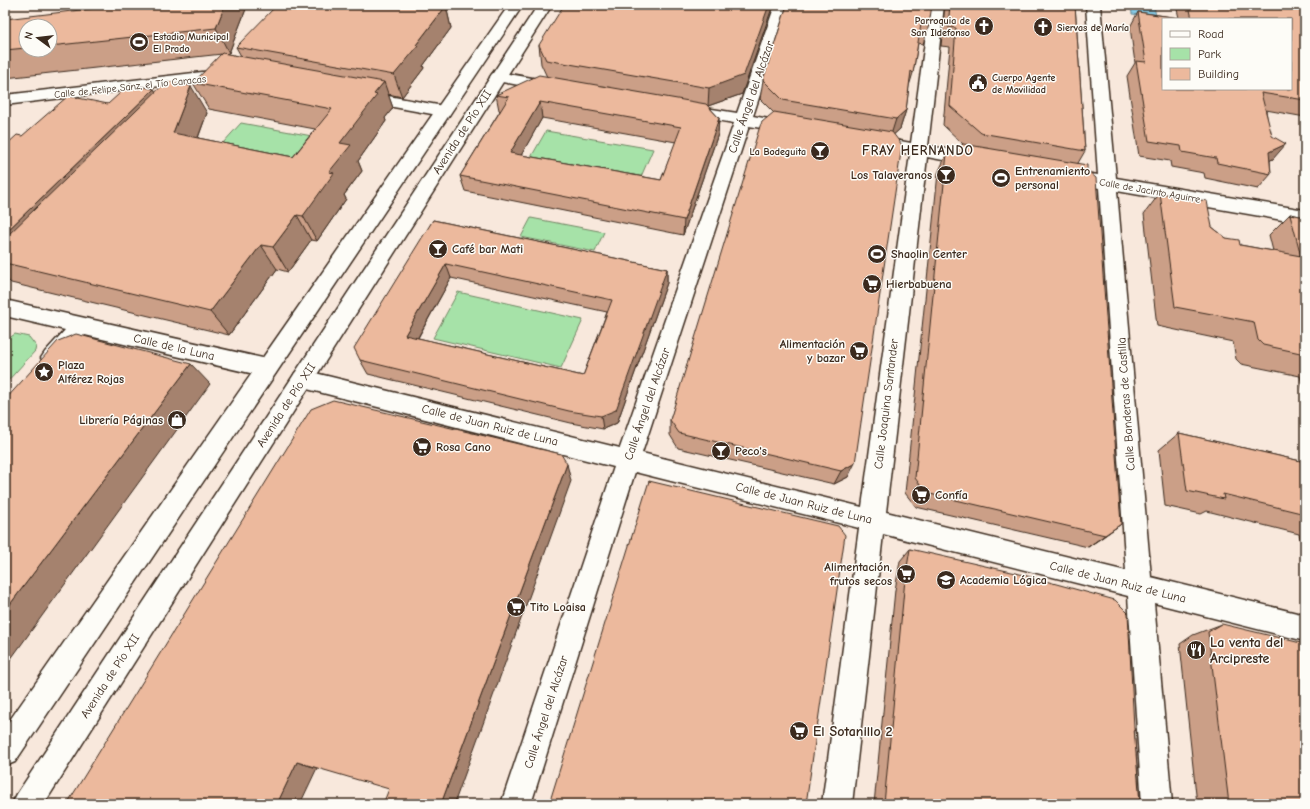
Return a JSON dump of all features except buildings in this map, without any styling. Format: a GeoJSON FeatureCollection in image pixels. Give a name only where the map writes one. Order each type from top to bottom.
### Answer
{"type":"FeatureCollection","features":[{"type":"Feature","properties":{"kind":"street"},"geometry":{"type":"LineString","coordinates":[[5,752],[516,5]]}},
{"type":"Feature","properties":{"kind":"street","name":"Avenida de Pío XII"},"geometry":{"type":"LineString","coordinates":[[27,804],[545,5]]}},
{"type":"Feature","properties":{"kind":"street","name":"Calle Ángel del Alcázar"},"geometry":{"type":"LineString","coordinates":[[516,804],[628,459],[782,5]]}},
{"type":"Feature","properties":{"kind":"street","name":"Calle Joaquina Santander"},"geometry":{"type":"LineString","coordinates":[[836,804],[937,5]]}},
{"type":"Feature","properties":{"kind":"street","name":"Calle Banderas de Castilla"},"geometry":{"type":"LineString","coordinates":[[1093,5],[1109,183],[1157,804]]}},
{"type":"Feature","properties":{"kind":"street","name":"Calle de Felipe Sanz, el Tío Caracas"},"geometry":{"type":"LineString","coordinates":[[5,100],[236,73],[243,75]]}},
{"type":"Feature","properties":{"kind":"street"},"geometry":{"type":"LineString","coordinates":[[186,94],[203,77]]}},
{"type":"Feature","properties":{"kind":"street"},"geometry":{"type":"LineString","coordinates":[[498,77],[567,89]]}},
{"type":"Feature","properties":{"kind":"street"},"geometry":{"type":"LineString","coordinates":[[62,111],[85,90]]}},
{"type":"Feature","properties":{"kind":"street"},"geometry":{"type":"LineString","coordinates":[[349,94],[443,111]]}},
{"type":"Feature","properties":{"kind":"street"},"geometry":{"type":"LineString","coordinates":[[675,108],[804,130]]}},
{"type":"Feature","properties":{"kind":"street"},"geometry":{"type":"LineString","coordinates":[[857,139],[994,163]]}},
{"type":"Feature","properties":{"kind":"street","name":"Calle de Jacinto Aguirre"},"geometry":{"type":"LineString","coordinates":[[1048,173],[1305,217]]}},
{"type":"Feature","properties":{"kind":"street"},"geometry":{"type":"LineString","coordinates":[[5,308],[81,326],[41,371]]}},
{"type":"Feature","properties":{"kind":"street","name":"Calle de la Luna"},"geometry":{"type":"LineString","coordinates":[[81,326],[267,368]]}},
{"type":"Feature","properties":{"kind":"street","name":"Calle de Juan Ruiz de Luna"},"geometry":{"type":"LineString","coordinates":[[303,379],[1305,628]]}},
{"type":"Feature","properties":{"kind":"green space"},"geometry":{"type":"Polygon","coordinates":[[[241,123],[323,138],[297,171],[213,154],[241,123]]]}},
{"type":"Feature","properties":{"kind":"green space"},"geometry":{"type":"Polygon","coordinates":[[[546,131],[653,149],[640,179],[530,159],[546,131]]]}},
{"type":"Feature","properties":{"kind":"green space"},"geometry":{"type":"Polygon","coordinates":[[[531,218],[604,232],[595,252],[521,237],[531,218]]]}},
{"type":"Feature","properties":{"kind":"green space"},"geometry":{"type":"Polygon","coordinates":[[[458,292],[583,320],[561,368],[433,338],[458,292]]]}},
{"type":"Feature","properties":{"kind":"green space"},"geometry":{"type":"Polygon","coordinates":[[[15,334],[29,337],[36,346],[35,351],[5,384],[5,341],[15,334]]]}},
{"type":"Feature","properties":{"kind":"water"},"geometry":{"type":"Polygon","coordinates":[[[1131,5],[1154,5],[1156,17],[1132,14],[1131,5]]]}},
{"type":"Feature","properties":{"kind":"place","name":"Parroquia de San Ildefonso"},"geometry":{"type":"Point","coordinates":[984,26]}},
{"type":"Feature","properties":{"kind":"place","name":"Siervas de María"},"geometry":{"type":"Point","coordinates":[1043,27]}},
{"type":"Feature","properties":{"kind":"place","name":"Estadio Municipal El Prado"},"geometry":{"type":"Point","coordinates":[139,42]}},
{"type":"Feature","properties":{"kind":"place","name":"Cuerpo Agente de Movilidad"},"geometry":{"type":"Point","coordinates":[978,83]}},
{"type":"Feature","properties":{"kind":"place","name":"La Bodeguita"},"geometry":{"type":"Point","coordinates":[820,151]}},
{"type":"Feature","properties":{"kind":"place","name":"Los Talaveranos"},"geometry":{"type":"Point","coordinates":[946,175]}},
{"type":"Feature","properties":{"kind":"place","name":"Entrenamiento personal"},"geometry":{"type":"Point","coordinates":[1001,178]}},
{"type":"Feature","properties":{"kind":"place","name":"Café bar Mati"},"geometry":{"type":"Point","coordinates":[438,249]}},
{"type":"Feature","properties":{"kind":"place","name":"Shaolin Center"},"geometry":{"type":"Point","coordinates":[877,254]}},
{"type":"Feature","properties":{"kind":"place","name":"Hierbabuena"},"geometry":{"type":"Point","coordinates":[872,284]}},
{"type":"Feature","properties":{"kind":"place","name":"Alimentación y bazar"},"geometry":{"type":"Point","coordinates":[859,351]}},
{"type":"Feature","properties":{"kind":"place","name":"Plaza Alférez Rojas"},"geometry":{"type":"Point","coordinates":[44,372]}},
{"type":"Feature","properties":{"kind":"place","name":"Librería Páginas"},"geometry":{"type":"Point","coordinates":[177,420]}},
{"type":"Feature","properties":{"kind":"place","name":"Rosa Cano"},"geometry":{"type":"Point","coordinates":[422,447]}},
{"type":"Feature","properties":{"kind":"place","name":"Peco's"},"geometry":{"type":"Point","coordinates":[721,451]}},
{"type":"Feature","properties":{"kind":"place","name":"Confía"},"geometry":{"type":"Point","coordinates":[921,495]}},
{"type":"Feature","properties":{"kind":"place","name":"Alimentación, frutos secos"},"geometry":{"type":"Point","coordinates":[906,574]}},
{"type":"Feature","properties":{"kind":"place","name":"Academia Lógica"},"geometry":{"type":"Point","coordinates":[946,580]}},
{"type":"Feature","properties":{"kind":"place","name":"Tito Loaisa"},"geometry":{"type":"Point","coordinates":[516,607]}},
{"type":"Feature","properties":{"kind":"place","name":"La venta del Arcipreste"},"geometry":{"type":"Point","coordinates":[1196,650]}},
{"type":"Feature","properties":{"kind":"place","name":"El Sotanillo 2"},"geometry":{"type":"Point","coordinates":[799,731]}},
{"type":"Feature","properties":{"kind":"district","name":"FRAY HERNANDO"},"geometry":{"type":"Point","coordinates":[918,150]}}]}
